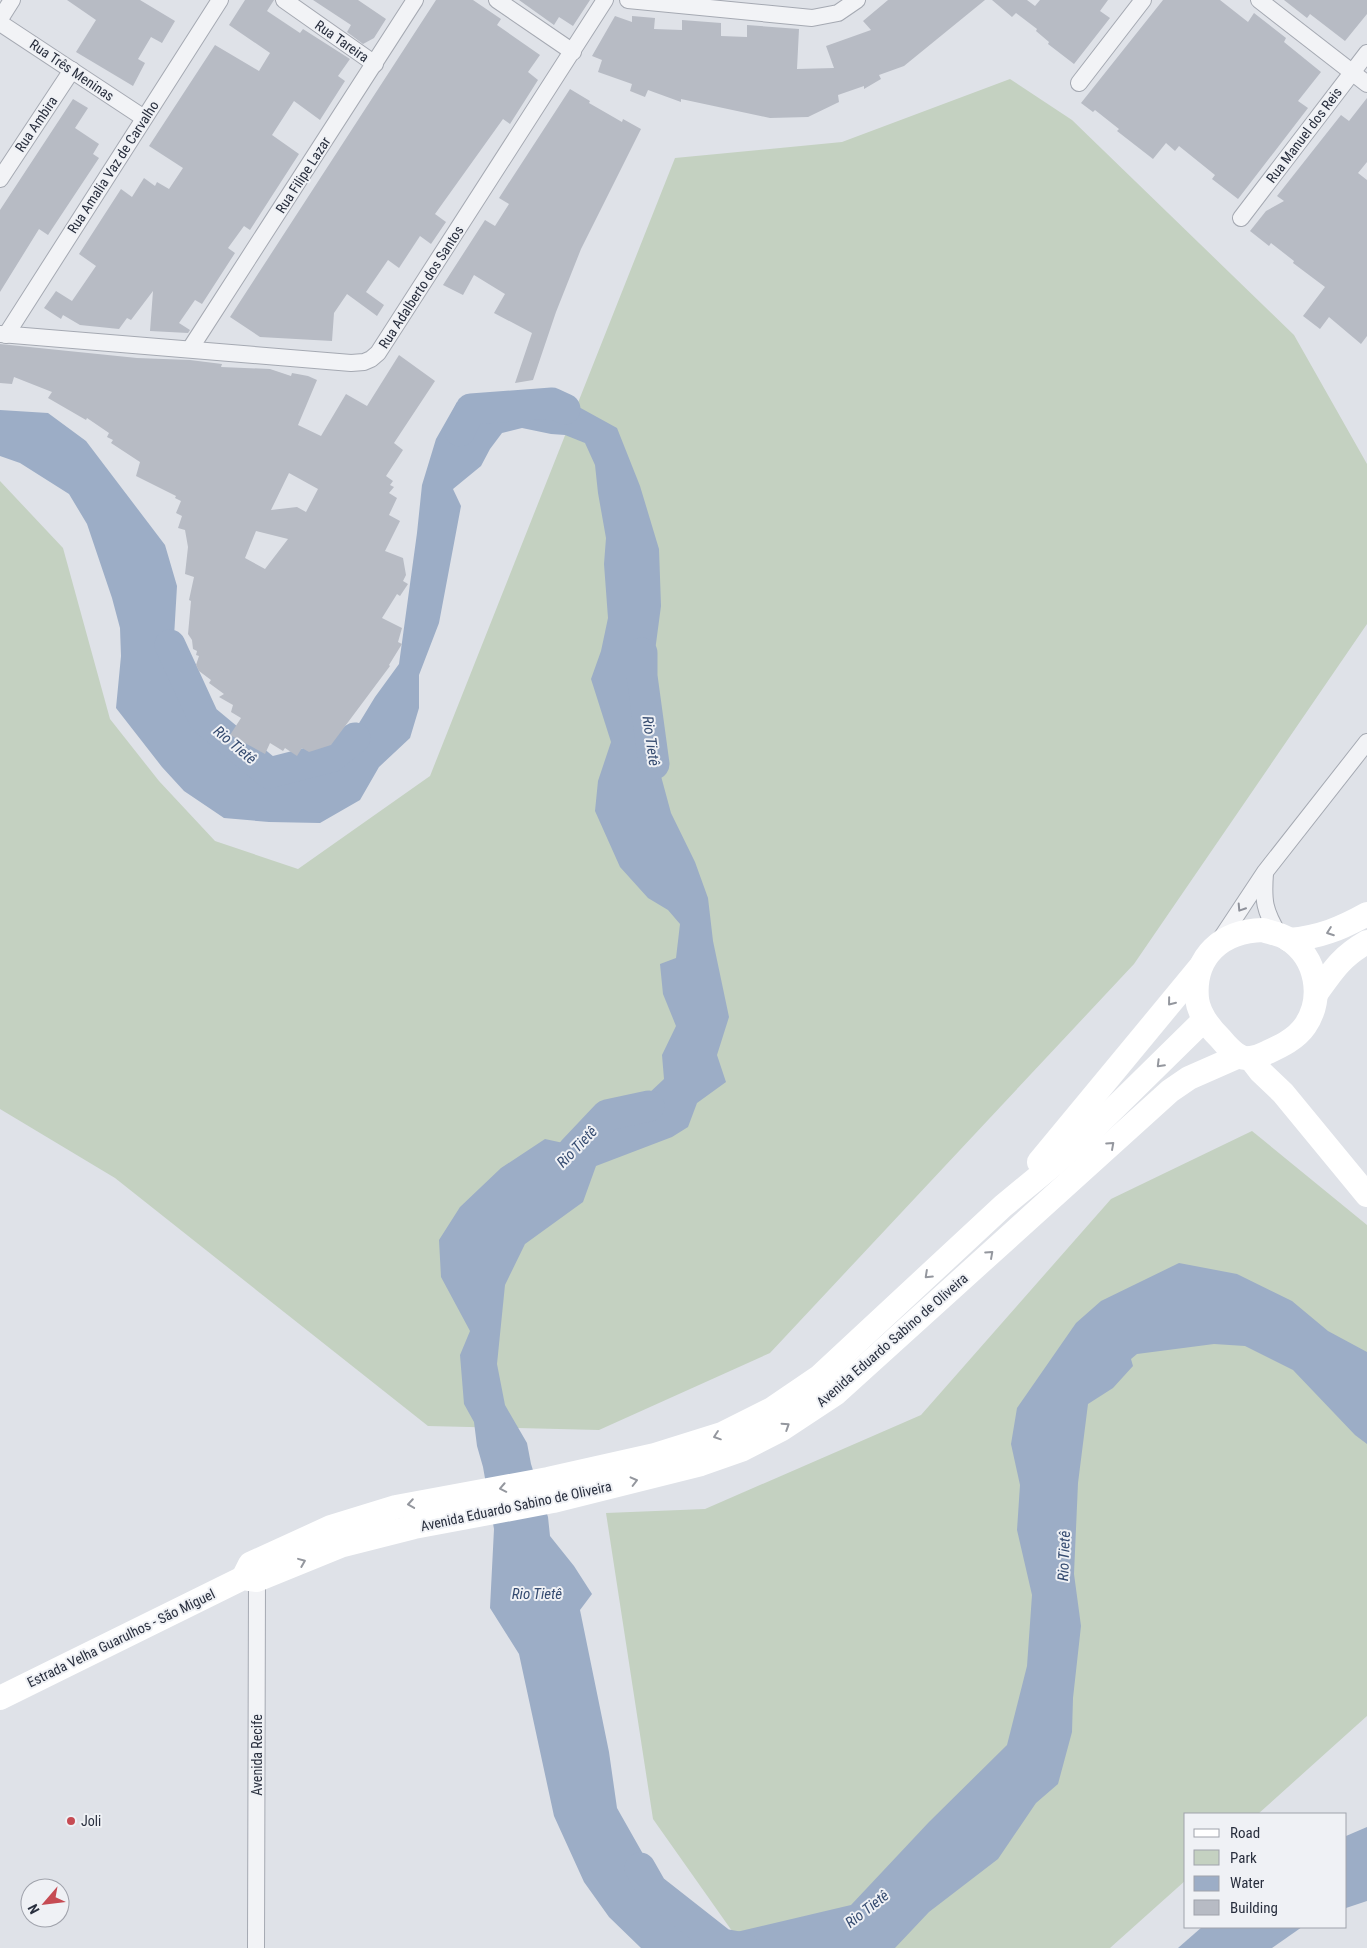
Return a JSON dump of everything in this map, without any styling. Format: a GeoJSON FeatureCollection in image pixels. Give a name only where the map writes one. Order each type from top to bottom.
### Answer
{"type":"FeatureCollection","features":[{"type":"Feature","properties":{"kind":"main road"},"geometry":{"type":"LineString","coordinates":[[1284,937],[1325,934],[1346,926],[1367,914]]}},
{"type":"Feature","properties":{"kind":"main road"},"geometry":{"type":"LineString","coordinates":[[1002,1206],[1217,945],[1231,936],[1246,931],[1263,930],[1284,937],[1301,950],[1310,963],[1315,978],[1316,994],[1313,1011],[1304,1027],[1292,1039],[1274,1049],[1244,1057]]}},
{"type":"Feature","properties":{"kind":"main road"},"geometry":{"type":"LineString","coordinates":[[1316,994],[1337,964],[1352,951],[1367,942]]}},
{"type":"Feature","properties":{"kind":"main road"},"geometry":{"type":"LineString","coordinates":[[1202,964],[1196,983],[1197,1002],[1204,1020],[1284,1094],[1367,1195]]}},
{"type":"Feature","properties":{"kind":"main road"},"geometry":{"type":"LineString","coordinates":[[1002,1206],[1092,1130],[1204,1020]]}},
{"type":"Feature","properties":{"kind":"main road"},"geometry":{"type":"LineString","coordinates":[[1274,1049],[1284,1094]]}},
{"type":"Feature","properties":{"kind":"main road","name":"Avenida Eduardo Sabino de Oliveira"},"geometry":{"type":"LineString","coordinates":[[250,1574],[331,1527],[396,1507],[460,1508],[701,1464],[741,1450],[782,1430],[835,1394],[1170,1091],[1189,1078],[1244,1057]]}},
{"type":"Feature","properties":{"kind":"main road","name":"Avenida Eduardo Sabino de Oliveira"},"geometry":{"type":"LineString","coordinates":[[551,1490],[722,1434],[772,1409],[819,1377],[1002,1206]]}},
{"type":"Feature","properties":{"kind":"main road","name":"Estrada Velha Guarulhos - São Miguel"},"geometry":{"type":"LineString","coordinates":[[0,1698],[250,1574]]}},
{"type":"Feature","properties":{"kind":"street"},"geometry":{"type":"LineString","coordinates":[[0,21],[12,0]]}},
{"type":"Feature","properties":{"kind":"street","name":"Rua Amalia Vaz de Carvalho"},"geometry":{"type":"LineString","coordinates":[[3,334],[220,0]]}},
{"type":"Feature","properties":{"kind":"street","name":"Rua Tareira"},"geometry":{"type":"LineString","coordinates":[[284,0],[375,64]]}},
{"type":"Feature","properties":{"kind":"street","name":"Rua Filipe Lazar"},"geometry":{"type":"LineString","coordinates":[[190,348],[415,0]]}},
{"type":"Feature","properties":{"kind":"street"},"geometry":{"type":"LineString","coordinates":[[497,0],[573,52]]}},
{"type":"Feature","properties":{"kind":"street","name":"Rua Adalberto dos Santos"},"geometry":{"type":"LineString","coordinates":[[3,334],[190,348],[351,363],[364,362],[371,359],[378,352],[605,0]]}},
{"type":"Feature","properties":{"kind":"street"},"geometry":{"type":"LineString","coordinates":[[628,0],[812,18],[838,13],[857,0]]}},
{"type":"Feature","properties":{"kind":"street"},"geometry":{"type":"LineString","coordinates":[[1079,84],[1143,0]]}},
{"type":"Feature","properties":{"kind":"street"},"geometry":{"type":"LineString","coordinates":[[1259,0],[1367,84]]}},
{"type":"Feature","properties":{"kind":"street","name":"Rua Três Meninas"},"geometry":{"type":"LineString","coordinates":[[0,21],[144,118]]}},
{"type":"Feature","properties":{"kind":"street","name":"Rua Manuel dos Reis"},"geometry":{"type":"LineString","coordinates":[[1241,218],[1367,53]]}},
{"type":"Feature","properties":{"kind":"street","name":"Rua Ambira"},"geometry":{"type":"LineString","coordinates":[[0,179],[72,70]]}},
{"type":"Feature","properties":{"kind":"street"},"geometry":{"type":"LineString","coordinates":[[1217,945],[1265,872],[1367,742]]}},
{"type":"Feature","properties":{"kind":"street"},"geometry":{"type":"LineString","coordinates":[[1265,872],[1263,897],[1265,909],[1284,937]]}},
{"type":"Feature","properties":{"kind":"street","name":"Avenida Recife"},"geometry":{"type":"LineString","coordinates":[[250,1574],[256,1948]]}},
{"type":"Feature","properties":{"kind":"green space"},"geometry":{"type":"Polygon","coordinates":[[[1010,79],[1072,120],[1294,335],[1367,464],[1367,624],[1134,964],[770,1353],[599,1430],[428,1426],[115,1178],[0,1109],[0,481],[63,548],[110,719],[159,781],[215,841],[298,869],[430,776],[675,158],[842,142],[1010,79]]]}},
{"type":"Feature","properties":{"kind":"green space"},"geometry":{"type":"Polygon","coordinates":[[[1252,1131],[1367,1225],[1367,1716],[1259,1813],[1184,1813],[1184,1882],[1110,1948],[744,1948],[653,1819],[606,1513],[705,1509],[921,1415],[1111,1199],[1252,1131]]]}},
{"type":"Feature","properties":{"kind":"water","name":"Rio Tietê"},"geometry":{"type":"Polygon","coordinates":[[[542,395],[577,406],[617,428],[640,486],[659,549],[661,606],[653,666],[640,710],[653,729],[658,765],[671,813],[695,862],[708,898],[713,941],[729,1017],[717,1055],[726,1082],[697,1103],[688,1127],[672,1137],[596,1166],[583,1202],[525,1244],[505,1285],[497,1364],[505,1405],[527,1443],[531,1464],[548,1517],[550,1536],[574,1566],[592,1594],[580,1610],[609,1752],[617,1808],[668,1903],[692,1916],[732,1933],[851,1905],[929,1822],[1007,1745],[1027,1666],[1032,1595],[1017,1530],[1020,1485],[1011,1444],[1017,1408],[1076,1323],[1101,1301],[1179,1263],[1237,1274],[1292,1301],[1328,1331],[1367,1352],[1367,1444],[1355,1435],[1293,1370],[1245,1346],[1214,1344],[1137,1354],[1131,1359],[1133,1366],[1113,1388],[1088,1404],[1078,1483],[1074,1574],[1081,1626],[1073,1698],[1072,1732],[1058,1784],[1036,1803],[998,1859],[929,1912],[895,1948],[641,1948],[609,1917],[584,1882],[554,1816],[519,1654],[490,1608],[494,1529],[474,1422],[464,1404],[460,1355],[470,1331],[441,1277],[439,1240],[460,1207],[501,1168],[545,1139],[577,1146],[593,1128],[624,1103],[647,1095],[664,1079],[662,1055],[676,1026],[663,994],[660,964],[676,958],[680,924],[668,910],[648,898],[620,867],[595,811],[598,781],[611,742],[591,679],[601,651],[608,618],[604,564],[606,538],[595,465],[585,443],[565,435],[522,428],[502,433],[490,449],[481,466],[453,489],[461,506],[439,623],[419,675],[419,708],[410,738],[379,767],[360,800],[320,823],[269,822],[224,818],[184,791],[162,767],[116,708],[121,656],[120,628],[87,524],[69,494],[20,463],[0,456],[0,410],[48,413],[86,441],[165,545],[177,586],[174,637],[189,686],[202,716],[231,756],[259,773],[289,775],[321,760],[353,733],[375,697],[399,664],[422,485],[436,439],[457,402],[479,408],[522,406],[542,395]]]}},
{"type":"Feature","properties":{"kind":"water"},"geometry":{"type":"Polygon","coordinates":[[[1367,1827],[1367,1901],[1347,1908],[1347,1836],[1367,1827]]]}},
{"type":"Feature","properties":{"kind":"water"},"geometry":{"type":"Polygon","coordinates":[[[1201,1928],[1301,1928],[1272,1948],[1178,1948],[1201,1928]]]}},
{"type":"Feature","properties":{"kind":"building"},"geometry":{"type":"Polygon","coordinates":[[[67,0],[140,0],[175,21],[162,43],[151,37],[138,59],[145,63],[133,86],[76,52],[96,20],[67,0]]]}},
{"type":"Feature","properties":{"kind":"building"},"geometry":{"type":"Polygon","coordinates":[[[245,0],[274,0],[267,11],[300,33],[303,29],[350,59],[338,76],[345,81],[320,120],[294,101],[272,135],[299,154],[250,230],[244,226],[228,248],[235,253],[202,304],[195,300],[179,323],[190,330],[188,333],[150,331],[153,291],[131,320],[127,318],[119,329],[80,325],[63,315],[61,319],[44,308],[56,291],[72,301],[96,266],[79,254],[121,189],[132,197],[144,178],[155,186],[157,182],[169,189],[183,168],[149,146],[215,45],[259,71],[270,53],[229,25],[245,0]]]}},
{"type":"Feature","properties":{"kind":"building"},"geometry":{"type":"Polygon","coordinates":[[[313,0],[358,0],[386,19],[374,38],[363,44],[347,32],[351,25],[313,0]]]}},
{"type":"Feature","properties":{"kind":"building"},"geometry":{"type":"Polygon","coordinates":[[[436,0],[473,0],[501,19],[497,25],[540,55],[528,72],[538,80],[510,124],[503,119],[435,214],[446,222],[431,244],[420,236],[399,268],[388,260],[366,292],[384,305],[377,316],[347,294],[334,313],[332,341],[260,337],[230,317],[436,0]]]}},
{"type":"Feature","properties":{"kind":"building"},"geometry":{"type":"Polygon","coordinates":[[[519,0],[590,0],[573,26],[559,17],[554,25],[519,0]]]}},
{"type":"Feature","properties":{"kind":"building"},"geometry":{"type":"Polygon","coordinates":[[[888,0],[985,0],[904,66],[879,75],[881,79],[864,89],[864,86],[838,95],[839,102],[808,117],[770,118],[681,99],[681,102],[648,90],[645,97],[630,91],[632,84],[598,72],[602,60],[592,56],[615,16],[632,22],[632,16],[655,18],[654,29],[682,30],[682,20],[721,23],[721,36],[747,37],[747,25],[799,29],[797,69],[834,68],[826,46],[871,30],[863,21],[888,0]]]}},
{"type":"Feature","properties":{"kind":"building"},"geometry":{"type":"Polygon","coordinates":[[[992,0],[1027,0],[1035,6],[1040,0],[1108,0],[1100,11],[1110,18],[1074,64],[1048,44],[1049,42],[1036,31],[1037,29],[1016,13],[1012,17],[992,0]]]}},
{"type":"Feature","properties":{"kind":"building"},"geometry":{"type":"Polygon","coordinates":[[[1163,0],[1220,0],[1248,22],[1254,13],[1286,38],[1284,42],[1321,72],[1298,101],[1308,108],[1238,199],[1212,179],[1215,175],[1179,146],[1175,151],[1166,143],[1153,159],[1117,131],[1119,129],[1095,110],[1093,112],[1081,103],[1163,0]]]}},
{"type":"Feature","properties":{"kind":"building"},"geometry":{"type":"Polygon","coordinates":[[[1284,0],[1367,0],[1367,14],[1345,41],[1310,14],[1307,18],[1284,0]]]}},
{"type":"Feature","properties":{"kind":"building"},"geometry":{"type":"Polygon","coordinates":[[[570,89],[590,101],[589,103],[622,122],[623,119],[641,129],[581,249],[556,312],[533,380],[515,383],[532,333],[494,313],[505,294],[474,275],[463,295],[443,285],[485,220],[495,226],[509,204],[499,198],[570,89]]]}},
{"type":"Feature","properties":{"kind":"building"},"geometry":{"type":"Polygon","coordinates":[[[1367,98],[1367,162],[1358,173],[1367,180],[1367,336],[1361,344],[1329,317],[1320,329],[1303,316],[1325,287],[1293,263],[1294,261],[1271,243],[1269,246],[1250,231],[1266,211],[1284,201],[1277,196],[1341,115],[1349,121],[1367,98]]]}},
{"type":"Feature","properties":{"kind":"building"},"geometry":{"type":"Polygon","coordinates":[[[73,99],[88,108],[75,128],[99,144],[93,154],[99,158],[48,235],[39,229],[0,292],[0,210],[73,99]]]}},
{"type":"Feature","properties":{"kind":"building"},"geometry":{"type":"Polygon","coordinates":[[[0,344],[137,358],[190,360],[222,364],[221,367],[270,369],[291,376],[292,373],[317,380],[298,425],[321,436],[346,394],[367,406],[399,355],[435,381],[394,443],[403,450],[386,476],[393,481],[390,485],[394,487],[389,493],[397,498],[389,515],[400,521],[385,551],[403,558],[406,575],[403,581],[408,584],[400,596],[397,594],[382,618],[402,628],[398,642],[402,644],[390,666],[331,745],[309,752],[302,748],[297,756],[285,748],[283,751],[270,743],[265,754],[230,735],[241,718],[231,712],[233,705],[219,697],[224,694],[209,683],[211,680],[199,671],[196,665],[199,656],[196,655],[197,651],[193,649],[192,640],[188,634],[191,601],[189,600],[194,577],[185,574],[188,547],[185,530],[178,528],[182,516],[176,513],[181,501],[175,498],[176,496],[136,476],[140,462],[111,443],[113,440],[107,437],[109,433],[87,418],[86,420],[48,398],[52,392],[14,377],[12,384],[0,383],[0,344]],[[289,473],[271,510],[297,507],[306,512],[318,489],[289,473]],[[256,531],[245,558],[265,569],[288,539],[256,531]]]}},
{"type":"Feature","properties":{"kind":"waterway","name":"Rio Tietê"},"geometry":{"type":"LineString","coordinates":[[460,431],[471,409],[552,403],[565,409]]}},
{"type":"Feature","properties":{"kind":"waterway","name":"Rio Tietê"},"geometry":{"type":"LineString","coordinates":[[170,645],[204,719],[269,773],[331,757],[355,738]]}},
{"type":"Feature","properties":{"kind":"waterway","name":"Rio Tietê"},"geometry":{"type":"LineString","coordinates":[[642,653],[642,676],[654,764]]}},
{"type":"Feature","properties":{"kind":"waterway","name":"Rio Tietê"},"geometry":{"type":"LineString","coordinates":[[573,1151],[607,1115],[649,1106]]}},
{"type":"Feature","properties":{"kind":"waterway","name":"Rio Tietê"},"geometry":{"type":"LineString","coordinates":[[640,1868],[652,1889],[722,1944],[744,1948]]}},
{"type":"Feature","properties":{"kind":"place","name":"Joli"},"geometry":{"type":"Point","coordinates":[71,1821]}}]}
